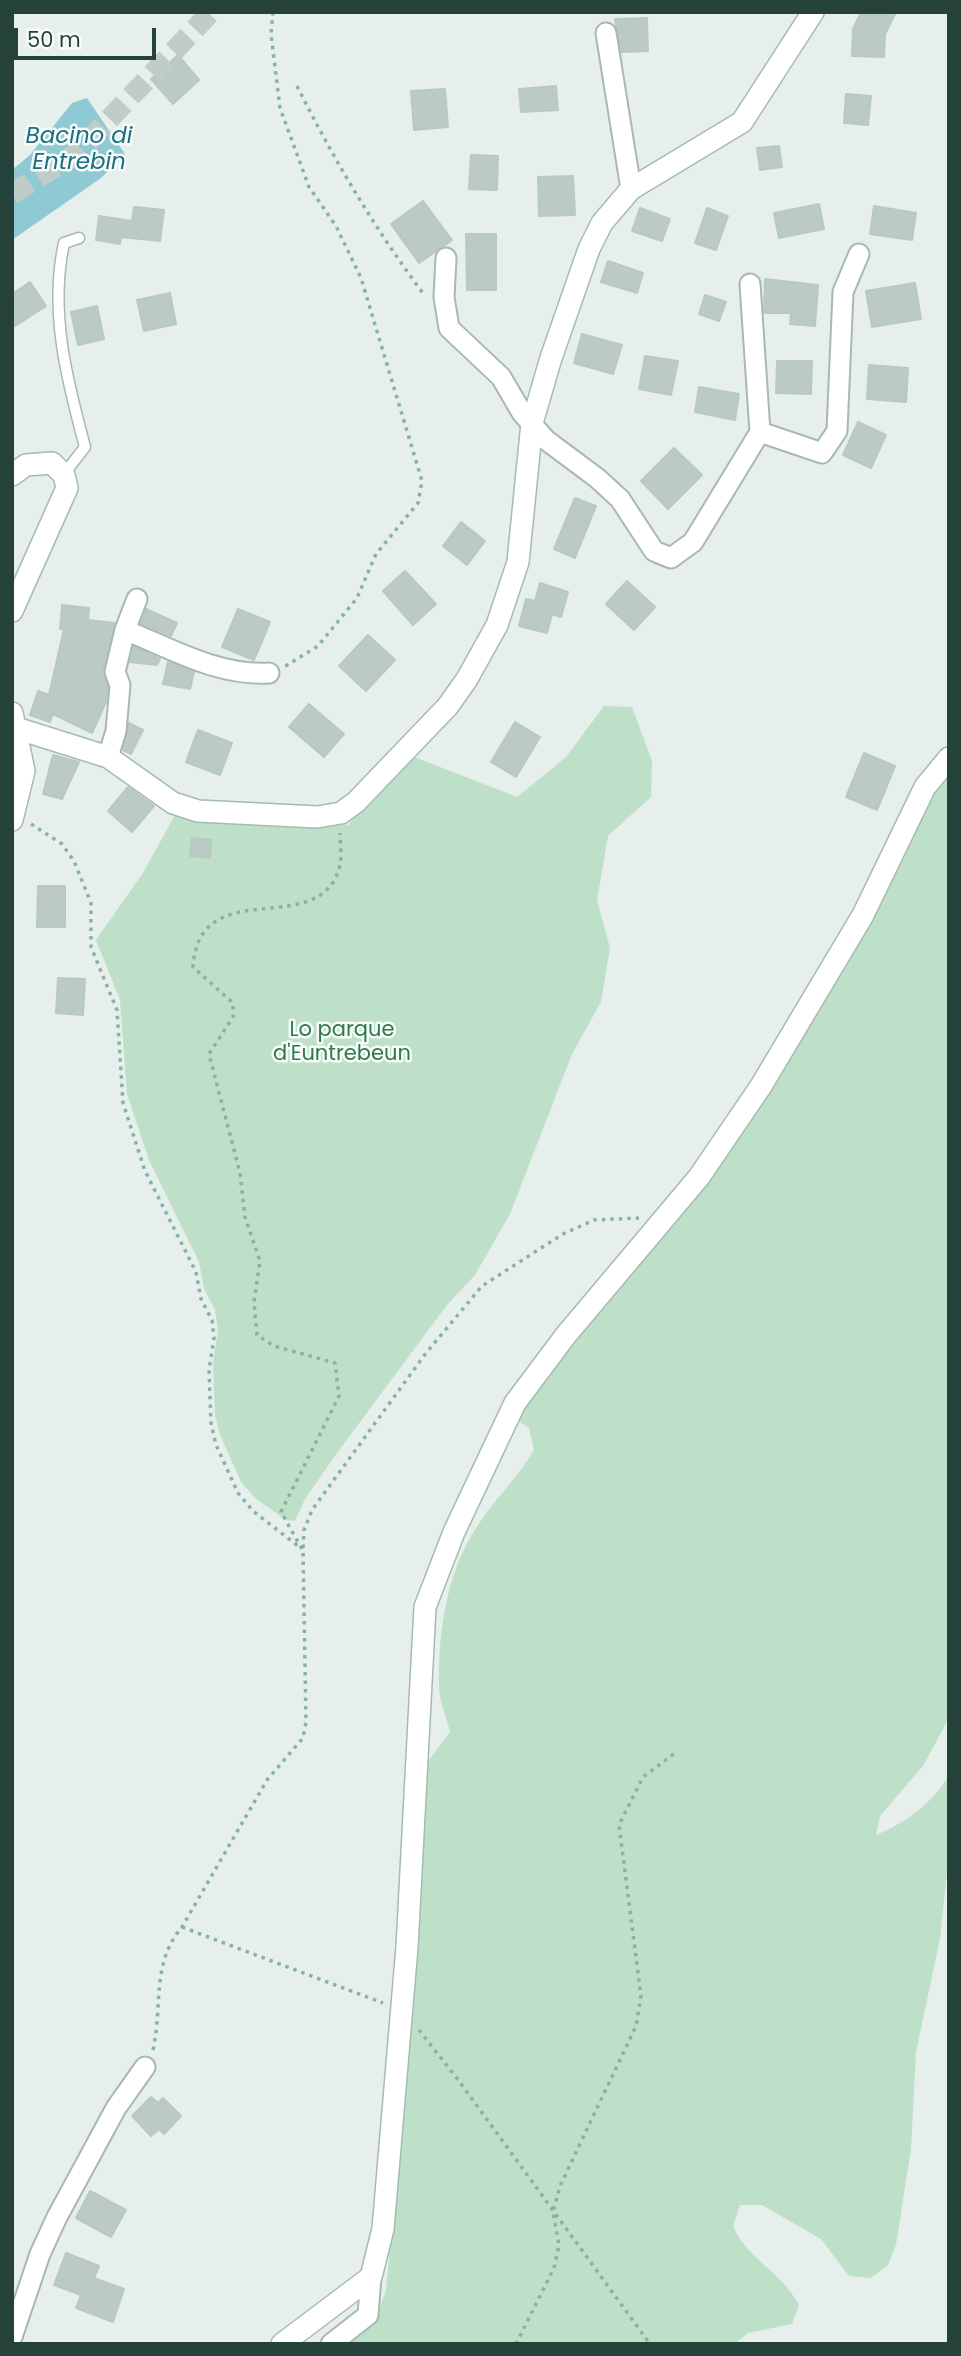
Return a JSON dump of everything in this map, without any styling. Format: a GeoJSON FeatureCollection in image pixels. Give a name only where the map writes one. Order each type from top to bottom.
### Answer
{"type":"FeatureCollection","features":[{"type":"Feature","properties":{"kind":"main road"},"geometry":{"type":"LineString","coordinates":[[14,720],[108,757],[173,803],[198,811],[317,817],[341,813],[356,802],[448,706],[467,679],[497,625],[518,562],[532,423],[551,358],[589,249],[612,207],[631,189],[742,122],[813,12]]}},
{"type":"Feature","properties":{"kind":"main road"},"geometry":{"type":"LineString","coordinates":[[12,475],[26,465],[52,463],[64,475],[67,488],[12,611]]}},
{"type":"Feature","properties":{"kind":"main road"},"geometry":{"type":"LineString","coordinates":[[14,720],[24,771],[14,814]]}},
{"type":"Feature","properties":{"kind":"main road"},"geometry":{"type":"LineString","coordinates":[[282,2344],[371,2277],[383,2229],[401,2010],[425,1607],[454,1532],[515,1403],[566,1335],[699,1177],[768,1074],[857,926],[925,787],[949,758]]}},
{"type":"Feature","properties":{"kind":"street"},"geometry":{"type":"LineString","coordinates":[[606,33],[631,189]]}},
{"type":"Feature","properties":{"kind":"street"},"geometry":{"type":"LineString","coordinates":[[760,432],[822,453],[837,430],[844,292],[859,254]]}},
{"type":"Feature","properties":{"kind":"street"},"geometry":{"type":"LineString","coordinates":[[446,258],[444,297],[449,328],[501,377],[522,413],[546,440],[620,499],[654,551],[671,558],[693,542],[760,432],[750,284]]}},
{"type":"Feature","properties":{"kind":"street"},"geometry":{"type":"LineString","coordinates":[[108,757],[116,731],[120,685],[115,673],[125,630],[137,599]]}},
{"type":"Feature","properties":{"kind":"street"},"geometry":{"type":"LineString","coordinates":[[125,630],[204,664],[251,674],[269,673]]}},
{"type":"Feature","properties":{"kind":"street"},"geometry":{"type":"LineString","coordinates":[[12,2337],[40,2253],[57,2217],[116,2108],[145,2067]]}},
{"type":"Feature","properties":{"kind":"street"},"geometry":{"type":"LineString","coordinates":[[331,2344],[368,2315],[371,2277]]}},
{"type":"Feature","properties":{"kind":"lane"},"geometry":{"type":"LineString","coordinates":[[64,475],[85,447],[64,364],[58,270],[64,243],[79,238]]}},
{"type":"Feature","properties":{"kind":"path"},"geometry":{"type":"LineString","coordinates":[[269,673],[308,654],[337,624],[357,598],[376,554],[418,503],[422,481],[361,278],[336,226],[309,187],[280,107],[271,26],[273,12]]}},
{"type":"Feature","properties":{"kind":"path"},"geometry":{"type":"LineString","coordinates":[[297,86],[332,157],[381,238],[426,298]]}},
{"type":"Feature","properties":{"kind":"path"},"geometry":{"type":"LineString","coordinates":[[303,1550],[281,1512],[339,1396],[334,1363],[274,1346],[257,1335],[254,1302],[260,1261],[245,1217],[240,1172],[209,1054],[233,1017],[233,1003],[193,967],[194,947],[207,928],[231,911],[260,907],[292,908],[328,891],[340,865],[341,813]]}},
{"type":"Feature","properties":{"kind":"path"},"geometry":{"type":"LineString","coordinates":[[14,814],[62,844],[74,861],[88,892],[91,903],[91,947],[117,1010],[124,1103],[145,1171],[196,1272],[201,1298],[212,1320],[214,1338],[209,1370],[211,1423],[216,1445],[238,1493],[254,1511],[303,1550]]}},
{"type":"Feature","properties":{"kind":"path"},"geometry":{"type":"LineString","coordinates":[[145,2067],[153,2050],[159,2021],[161,1960],[169,1943],[182,1927],[267,1780],[303,1738],[306,1722],[303,1550],[304,1530],[312,1510],[426,1353],[482,1286],[563,1234],[594,1220],[666,1218]]}},
{"type":"Feature","properties":{"kind":"path"},"geometry":{"type":"LineString","coordinates":[[516,2344],[554,2268],[559,2245],[554,2212],[560,2186],[636,2026],[641,1996],[619,1825],[643,1777],[675,1754]]}},
{"type":"Feature","properties":{"kind":"path"},"geometry":{"type":"LineString","coordinates":[[182,1927],[401,2010],[459,2081],[650,2344]]}},
{"type":"Feature","properties":{"kind":"green space","name":"Lo parque d'Euntrebeun"},"geometry":{"type":"Polygon","coordinates":[[[604,706],[632,707],[652,761],[651,797],[608,836],[597,900],[610,948],[601,1002],[572,1054],[510,1214],[475,1275],[447,1305],[337,1453],[305,1499],[295,1521],[286,1520],[255,1498],[241,1482],[220,1435],[215,1415],[213,1363],[218,1330],[215,1310],[204,1289],[199,1262],[149,1160],[127,1094],[120,1000],[96,940],[143,873],[175,815],[220,822],[348,825],[412,756],[517,797],[566,757],[604,706]]]}},
{"type":"Feature","properties":{"kind":"green space"},"geometry":{"type":"Polygon","coordinates":[[[949,769],[949,1718],[923,1766],[880,1816],[876,1835],[927,1803],[949,1775],[949,1855],[940,1939],[916,2052],[911,2149],[896,2245],[888,2265],[871,2278],[849,2276],[821,2239],[762,2205],[740,2205],[733,2226],[739,2238],[792,2293],[799,2305],[792,2324],[748,2333],[734,2344],[330,2344],[380,2308],[386,2290],[405,2088],[428,1761],[450,1732],[439,1691],[439,1665],[443,1622],[452,1580],[480,1522],[534,1450],[529,1428],[517,1420],[555,1363],[632,1275],[701,1185],[939,779],[949,769]]]}},
{"type":"Feature","properties":{"kind":"water","name":"Bacino di Entrebin"},"geometry":{"type":"Polygon","coordinates":[[[87,98],[125,154],[101,178],[12,240],[12,170],[30,155],[72,103],[87,98]]]}},
{"type":"Feature","properties":{"kind":"building"},"geometry":{"type":"Polygon","coordinates":[[[861,12],[896,12],[885,34],[884,57],[852,56],[853,29],[861,12]]]}},
{"type":"Feature","properties":{"kind":"building"},"geometry":{"type":"Polygon","coordinates":[[[647,18],[648,51],[621,52],[615,19],[647,18]]]}},
{"type":"Feature","properties":{"kind":"building"},"geometry":{"type":"Polygon","coordinates":[[[178,55],[199,80],[173,104],[151,79],[178,55]]]}},
{"type":"Feature","properties":{"kind":"building"},"geometry":{"type":"Polygon","coordinates":[[[556,86],[558,110],[521,112],[519,89],[556,86]]]}},
{"type":"Feature","properties":{"kind":"building"},"geometry":{"type":"Polygon","coordinates":[[[445,89],[448,127],[414,130],[411,91],[445,89]]]}},
{"type":"Feature","properties":{"kind":"building"},"geometry":{"type":"Polygon","coordinates":[[[846,94],[871,96],[868,125],[844,123],[846,94]]]}},
{"type":"Feature","properties":{"kind":"building"},"geometry":{"type":"Polygon","coordinates":[[[779,146],[782,167],[760,170],[757,148],[779,146]]]}},
{"type":"Feature","properties":{"kind":"building"},"geometry":{"type":"Polygon","coordinates":[[[471,155],[498,156],[497,190],[469,189],[471,155]]]}},
{"type":"Feature","properties":{"kind":"building"},"geometry":{"type":"Polygon","coordinates":[[[573,176],[575,215],[539,216],[538,177],[573,176]]]}},
{"type":"Feature","properties":{"kind":"building"},"geometry":{"type":"Polygon","coordinates":[[[423,201],[452,240],[419,263],[391,224],[423,201]]]}},
{"type":"Feature","properties":{"kind":"building"},"geometry":{"type":"Polygon","coordinates":[[[819,204],[824,229],[779,238],[774,213],[819,204]]]}},
{"type":"Feature","properties":{"kind":"building"},"geometry":{"type":"Polygon","coordinates":[[[874,206],[916,213],[912,240],[870,234],[874,206]]]}},
{"type":"Feature","properties":{"kind":"building"},"geometry":{"type":"Polygon","coordinates":[[[134,207],[164,210],[160,241],[121,237],[120,244],[96,240],[99,216],[132,221],[134,207]]]}},
{"type":"Feature","properties":{"kind":"building"},"geometry":{"type":"Polygon","coordinates":[[[640,208],[670,219],[662,241],[632,231],[640,208]]]}},
{"type":"Feature","properties":{"kind":"building"},"geometry":{"type":"Polygon","coordinates":[[[707,208],[728,216],[716,250],[695,243],[707,208]]]}},
{"type":"Feature","properties":{"kind":"building"},"geometry":{"type":"Polygon","coordinates":[[[466,234],[496,234],[496,290],[467,290],[466,234]]]}},
{"type":"Feature","properties":{"kind":"building"},"geometry":{"type":"Polygon","coordinates":[[[608,261],[643,273],[637,293],[601,282],[608,261]]]}},
{"type":"Feature","properties":{"kind":"building"},"geometry":{"type":"Polygon","coordinates":[[[765,279],[818,285],[815,326],[790,324],[791,313],[764,313],[765,279]]]}},
{"type":"Feature","properties":{"kind":"building"},"geometry":{"type":"Polygon","coordinates":[[[30,282],[46,306],[12,328],[12,294],[30,282]]]}},
{"type":"Feature","properties":{"kind":"building"},"geometry":{"type":"Polygon","coordinates":[[[915,283],[921,319],[872,327],[866,291],[915,283]]]}},
{"type":"Feature","properties":{"kind":"building"},"geometry":{"type":"Polygon","coordinates":[[[170,293],[176,324],[144,331],[137,300],[170,293]]]}},
{"type":"Feature","properties":{"kind":"building"},"geometry":{"type":"Polygon","coordinates":[[[705,295],[726,302],[719,321],[699,314],[705,295]]]}},
{"type":"Feature","properties":{"kind":"building"},"geometry":{"type":"Polygon","coordinates":[[[97,306],[104,339],[78,345],[71,312],[97,306]]]}},
{"type":"Feature","properties":{"kind":"building"},"geometry":{"type":"Polygon","coordinates":[[[582,334],[622,345],[613,374],[574,363],[582,334]]]}},
{"type":"Feature","properties":{"kind":"building"},"geometry":{"type":"Polygon","coordinates":[[[645,356],[678,361],[671,395],[639,389],[645,356]]]}},
{"type":"Feature","properties":{"kind":"building"},"geometry":{"type":"Polygon","coordinates":[[[777,361],[812,361],[811,394],[776,393],[777,361]]]}},
{"type":"Feature","properties":{"kind":"building"},"geometry":{"type":"Polygon","coordinates":[[[869,365],[908,368],[906,402],[867,399],[869,365]]]}},
{"type":"Feature","properties":{"kind":"building"},"geometry":{"type":"Polygon","coordinates":[[[699,387],[739,394],[735,420],[695,412],[699,387]]]}},
{"type":"Feature","properties":{"kind":"building"},"geometry":{"type":"Polygon","coordinates":[[[858,422],[886,435],[871,468],[843,455],[858,422]]]}},
{"type":"Feature","properties":{"kind":"building"},"geometry":{"type":"Polygon","coordinates":[[[674,448],[702,475],[668,509],[641,481],[674,448]]]}},
{"type":"Feature","properties":{"kind":"building"},"geometry":{"type":"Polygon","coordinates":[[[575,498],[596,506],[575,558],[554,549],[575,498]]]}},
{"type":"Feature","properties":{"kind":"building"},"geometry":{"type":"Polygon","coordinates":[[[461,522],[485,541],[467,565],[443,546],[461,522]]]}},
{"type":"Feature","properties":{"kind":"building"},"geometry":{"type":"Polygon","coordinates":[[[405,571],[436,604],[413,625],[383,591],[405,571]]]}},
{"type":"Feature","properties":{"kind":"building"},"geometry":{"type":"Polygon","coordinates":[[[627,581],[655,607],[634,630],[606,604],[627,581]]]}},
{"type":"Feature","properties":{"kind":"building"},"geometry":{"type":"Polygon","coordinates":[[[540,583],[568,592],[561,617],[552,614],[547,633],[519,626],[526,599],[535,601],[540,583]]]}},
{"type":"Feature","properties":{"kind":"building"},"geometry":{"type":"Polygon","coordinates":[[[62,605],[89,608],[88,620],[115,623],[103,669],[108,687],[106,702],[92,733],[53,714],[50,722],[30,715],[38,691],[49,695],[64,629],[60,629],[62,605]]]}},
{"type":"Feature","properties":{"kind":"building"},"geometry":{"type":"Polygon","coordinates":[[[146,609],[177,623],[171,636],[141,623],[146,609]]]}},
{"type":"Feature","properties":{"kind":"building"},"geometry":{"type":"Polygon","coordinates":[[[238,609],[270,622],[254,660],[222,647],[238,609]]]}},
{"type":"Feature","properties":{"kind":"building"},"geometry":{"type":"Polygon","coordinates":[[[368,635],[395,660],[366,691],[339,666],[368,635]]]}},
{"type":"Feature","properties":{"kind":"building"},"geometry":{"type":"Polygon","coordinates":[[[134,647],[160,659],[157,665],[130,662],[134,647]]]}},
{"type":"Feature","properties":{"kind":"building"},"geometry":{"type":"Polygon","coordinates":[[[168,662],[194,672],[190,689],[163,684],[168,662]]]}},
{"type":"Feature","properties":{"kind":"building"},"geometry":{"type":"Polygon","coordinates":[[[309,704],[344,734],[324,757],[289,727],[309,704]]]}},
{"type":"Feature","properties":{"kind":"building"},"geometry":{"type":"Polygon","coordinates":[[[515,722],[540,737],[516,777],[491,762],[515,722]]]}},
{"type":"Feature","properties":{"kind":"building"},"geometry":{"type":"Polygon","coordinates":[[[129,723],[143,730],[131,754],[123,750],[129,723]]]}},
{"type":"Feature","properties":{"kind":"building"},"geometry":{"type":"Polygon","coordinates":[[[198,730],[232,743],[220,775],[186,762],[198,730]]]}},
{"type":"Feature","properties":{"kind":"building"},"geometry":{"type":"Polygon","coordinates":[[[864,753],[895,766],[877,810],[846,797],[864,753]]]}},
{"type":"Feature","properties":{"kind":"building"},"geometry":{"type":"Polygon","coordinates":[[[53,755],[79,762],[62,799],[43,794],[53,755]]]}},
{"type":"Feature","properties":{"kind":"building"},"geometry":{"type":"Polygon","coordinates":[[[128,787],[154,806],[132,832],[108,811],[128,787]]]}},
{"type":"Feature","properties":{"kind":"building"},"geometry":{"type":"Polygon","coordinates":[[[192,838],[211,840],[210,858],[190,856],[192,838]]]}},
{"type":"Feature","properties":{"kind":"building"},"geometry":{"type":"Polygon","coordinates":[[[38,886],[65,886],[65,927],[37,927],[38,886]]]}},
{"type":"Feature","properties":{"kind":"building"},"geometry":{"type":"Polygon","coordinates":[[[58,978],[85,979],[83,1015],[56,1013],[58,978]]]}},
{"type":"Feature","properties":{"kind":"building"},"geometry":{"type":"Polygon","coordinates":[[[151,2097],[158,2103],[163,2098],[181,2116],[164,2134],[159,2129],[151,2136],[132,2116],[151,2097]]]}},
{"type":"Feature","properties":{"kind":"building"},"geometry":{"type":"Polygon","coordinates":[[[90,2191],[126,2210],[111,2237],[76,2218],[90,2191]]]}},
{"type":"Feature","properties":{"kind":"building"},"geometry":{"type":"Polygon","coordinates":[[[66,2253],[99,2266],[94,2278],[124,2289],[113,2322],[76,2308],[81,2295],[54,2285],[66,2253]]]}},
{"type":"Feature","properties":{"kind":"tunnel"},"geometry":{"type":"LineString","coordinates":[[12,194],[76,154],[211,12]]}}]}
